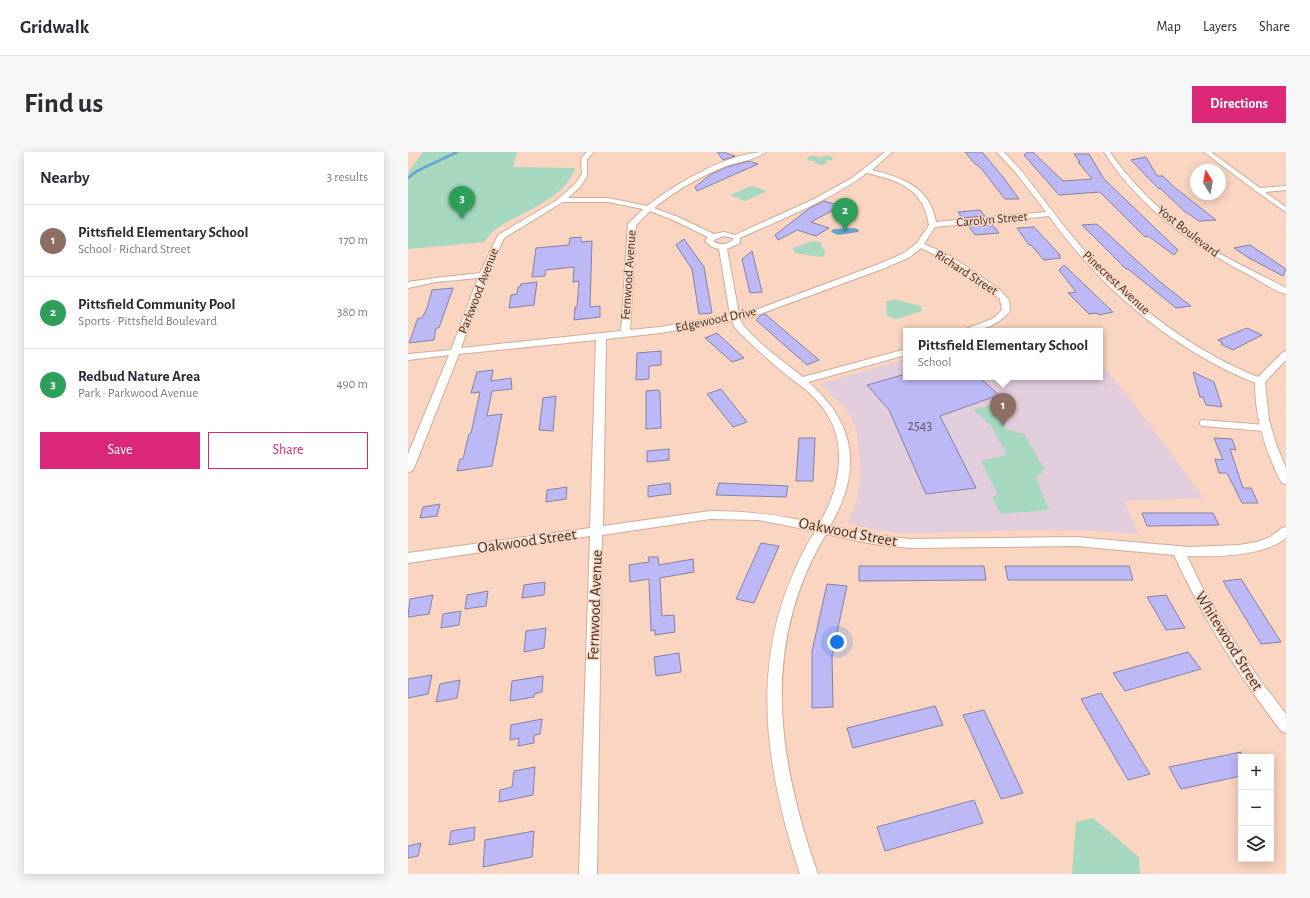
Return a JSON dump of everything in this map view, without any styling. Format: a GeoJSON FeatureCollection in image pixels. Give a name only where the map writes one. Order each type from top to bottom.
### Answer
{"type":"FeatureCollection","features":[{"type":"Feature","properties":{"kind":"street","name":"Parkwood Avenue"},"geometry":{"type":"LineString","coordinates":[[408,468],[455,352],[483,275],[501,237],[561,200],[582,180],[585,175],[584,158],[591,152]]}},
{"type":"Feature","properties":{"kind":"street","name":"Fernwood Avenue"},"geometry":{"type":"LineString","coordinates":[[626,334],[632,224],[674,189],[698,175],[732,161],[763,152]]}},
{"type":"Feature","properties":{"kind":"street"},"geometry":{"type":"LineString","coordinates":[[561,200],[607,200],[628,203],[671,216],[713,237],[724,234],[736,237],[810,204],[867,170],[889,152]]}},
{"type":"Feature","properties":{"kind":"street","name":"Pinecrest Avenue"},"geometry":{"type":"LineString","coordinates":[[1000,152],[1020,172],[1051,214],[1082,252],[1100,271],[1132,300],[1193,348],[1214,360],[1260,381]]}},
{"type":"Feature","properties":{"kind":"street","name":"Yost Boulevard"},"geometry":{"type":"LineString","coordinates":[[1107,152],[1120,172],[1131,184],[1181,230],[1220,257],[1284,289]]}},
{"type":"Feature","properties":{"kind":"street"},"geometry":{"type":"LineString","coordinates":[[1207,152],[1286,210]]}},
{"type":"Feature","properties":{"kind":"street"},"geometry":{"type":"LineString","coordinates":[[867,170],[896,180],[916,192],[929,207],[933,225]]}},
{"type":"Feature","properties":{"kind":"street"},"geometry":{"type":"LineString","coordinates":[[1258,190],[1286,188]]}},
{"type":"Feature","properties":{"kind":"street","name":"Carolyn Street"},"geometry":{"type":"LineString","coordinates":[[933,225],[1051,214]]}},
{"type":"Feature","properties":{"kind":"street","name":"Edgewood Drive"},"geometry":{"type":"LineString","coordinates":[[408,357],[680,328],[749,315],[882,266],[907,255],[920,245],[933,225]]}},
{"type":"Feature","properties":{"kind":"street"},"geometry":{"type":"LineString","coordinates":[[713,237],[710,240],[711,244],[723,247],[735,243],[737,240],[736,237]]}},
{"type":"Feature","properties":{"kind":"street","name":"Richard Street"},"geometry":{"type":"LineString","coordinates":[[920,245],[946,257],[1003,296],[1007,303],[1006,311],[996,320],[976,328]]}},
{"type":"Feature","properties":{"kind":"street"},"geometry":{"type":"LineString","coordinates":[[723,247],[735,318],[738,326],[751,339],[800,380],[828,408],[840,429],[844,445],[844,466],[841,490],[833,510],[822,528],[796,580],[779,636],[776,664],[774,707],[777,756],[785,796],[798,844],[809,874]]}},
{"type":"Feature","properties":{"kind":"street"},"geometry":{"type":"LineString","coordinates":[[408,285],[443,279],[483,275]]}},
{"type":"Feature","properties":{"kind":"street","name":"Fernwood Avenue"},"geometry":{"type":"LineString","coordinates":[[588,874],[601,337]]}},
{"type":"Feature","properties":{"kind":"street"},"geometry":{"type":"LineString","coordinates":[[800,380],[903,353]]}},
{"type":"Feature","properties":{"kind":"street"},"geometry":{"type":"LineString","coordinates":[[1286,354],[1260,381],[1259,400],[1269,441],[1286,480]]}},
{"type":"Feature","properties":{"kind":"street","name":"Oakwood Street"},"geometry":{"type":"LineString","coordinates":[[408,558],[710,515],[734,514],[758,516],[887,542],[911,544],[950,545],[1008,541],[1062,541],[1115,544],[1178,552],[1216,551],[1259,546],[1275,540],[1286,531]]}},
{"type":"Feature","properties":{"kind":"street","name":"Whitewood Street"},"geometry":{"type":"LineString","coordinates":[[1178,552],[1203,603],[1224,639],[1286,726]]}},
{"type":"Feature","properties":{"kind":"lane"},"geometry":{"type":"LineString","coordinates":[[1203,423],[1265,428]]}},
{"type":"Feature","properties":{"kind":"shaded area"},"geometry":{"type":"Polygon","coordinates":[[[903,360],[903,380],[1103,380],[1103,366],[1133,402],[1204,498],[1124,501],[1139,534],[1099,531],[1022,530],[898,533],[848,522],[856,503],[860,484],[860,463],[857,432],[852,419],[845,408],[820,384],[903,360]]]}},
{"type":"Feature","properties":{"kind":"green space"},"geometry":{"type":"Polygon","coordinates":[[[423,152],[519,152],[517,153],[513,167],[575,168],[570,179],[551,198],[502,225],[492,232],[484,242],[408,249],[408,173],[423,152]]]}},
{"type":"Feature","properties":{"kind":"green space"},"geometry":{"type":"Polygon","coordinates":[[[810,156],[820,158],[829,156],[834,158],[831,160],[825,160],[828,162],[820,165],[814,163],[817,161],[810,161],[806,159],[810,156]]]}},
{"type":"Feature","properties":{"kind":"green space"},"geometry":{"type":"Polygon","coordinates":[[[751,186],[767,191],[745,201],[730,195],[751,186]]]}},
{"type":"Feature","properties":{"kind":"green space"},"geometry":{"type":"Polygon","coordinates":[[[813,241],[820,242],[826,254],[821,257],[795,253],[793,248],[813,241]]]}},
{"type":"Feature","properties":{"kind":"green space"},"geometry":{"type":"Polygon","coordinates":[[[896,300],[921,306],[922,311],[896,319],[887,316],[886,301],[896,300]]]}},
{"type":"Feature","properties":{"kind":"green space"},"geometry":{"type":"Polygon","coordinates":[[[989,406],[1003,417],[1003,424],[1006,429],[1024,434],[1044,469],[1036,478],[1049,510],[1001,514],[992,497],[998,495],[981,461],[1007,455],[992,427],[973,409],[989,406]]]}},
{"type":"Feature","properties":{"kind":"green space"},"geometry":{"type":"Polygon","coordinates":[[[1093,818],[1139,857],[1140,874],[1072,874],[1076,822],[1093,818]]]}},
{"type":"Feature","properties":{"kind":"water"},"geometry":{"type":"Polygon","coordinates":[[[833,229],[858,229],[859,232],[838,235],[831,232],[833,229]]]}},
{"type":"Feature","properties":{"kind":"building"},"geometry":{"type":"Polygon","coordinates":[[[717,152],[723,152],[735,156],[723,160],[717,152]]]}},
{"type":"Feature","properties":{"kind":"building"},"geometry":{"type":"Polygon","coordinates":[[[965,152],[982,152],[1019,199],[1005,199],[980,167],[974,163],[965,152]]]}},
{"type":"Feature","properties":{"kind":"building"},"geometry":{"type":"Polygon","coordinates":[[[1028,152],[1033,152],[1063,181],[1092,179],[1078,162],[1080,162],[1074,154],[1089,154],[1104,179],[1178,250],[1174,255],[1148,236],[1145,237],[1100,192],[1059,195],[1024,155],[1028,152]]]}},
{"type":"Feature","properties":{"kind":"building"},"geometry":{"type":"Polygon","coordinates":[[[1146,157],[1157,176],[1163,176],[1173,186],[1216,220],[1199,221],[1184,211],[1160,188],[1159,189],[1131,160],[1146,157]]]}},
{"type":"Feature","properties":{"kind":"building"},"geometry":{"type":"Polygon","coordinates":[[[749,161],[758,164],[697,191],[695,187],[711,174],[727,167],[749,161]]]}},
{"type":"Feature","properties":{"kind":"building"},"geometry":{"type":"Polygon","coordinates":[[[824,201],[841,206],[811,222],[829,228],[816,236],[797,230],[778,240],[775,235],[810,208],[824,201]]]}},
{"type":"Feature","properties":{"kind":"building"},"geometry":{"type":"Polygon","coordinates":[[[980,210],[985,216],[962,218],[958,212],[980,210]]]}},
{"type":"Feature","properties":{"kind":"building"},"geometry":{"type":"Polygon","coordinates":[[[991,223],[999,233],[975,235],[968,225],[991,223]]]}},
{"type":"Feature","properties":{"kind":"building"},"geometry":{"type":"Polygon","coordinates":[[[1097,224],[1160,282],[1191,306],[1176,308],[1128,269],[1126,269],[1082,225],[1097,224]]]}},
{"type":"Feature","properties":{"kind":"building"},"geometry":{"type":"Polygon","coordinates":[[[1034,227],[1060,255],[1058,255],[1061,258],[1044,260],[1031,245],[1029,245],[1017,228],[1034,227]]]}},
{"type":"Feature","properties":{"kind":"building"},"geometry":{"type":"Polygon","coordinates":[[[581,237],[581,242],[592,241],[590,307],[600,306],[600,317],[574,320],[575,307],[577,307],[579,281],[573,282],[574,267],[546,270],[545,276],[532,277],[536,248],[569,245],[570,238],[581,237]]]}},
{"type":"Feature","properties":{"kind":"building"},"geometry":{"type":"Polygon","coordinates":[[[684,239],[704,267],[712,313],[699,314],[692,269],[676,245],[684,239]]]}},
{"type":"Feature","properties":{"kind":"building"},"geometry":{"type":"Polygon","coordinates":[[[1250,245],[1286,269],[1283,276],[1249,258],[1234,248],[1250,245]]]}},
{"type":"Feature","properties":{"kind":"building"},"geometry":{"type":"Polygon","coordinates":[[[752,251],[762,292],[750,293],[742,259],[752,251]]]}},
{"type":"Feature","properties":{"kind":"building"},"geometry":{"type":"Polygon","coordinates":[[[1064,265],[1113,312],[1099,315],[1097,313],[1089,314],[1068,293],[1076,292],[1059,270],[1064,265]]]}},
{"type":"Feature","properties":{"kind":"building"},"geometry":{"type":"Polygon","coordinates":[[[537,282],[534,305],[509,308],[511,295],[517,294],[518,287],[520,287],[521,284],[537,282]]]}},
{"type":"Feature","properties":{"kind":"building"},"geometry":{"type":"Polygon","coordinates":[[[453,288],[439,328],[436,328],[434,340],[409,343],[418,318],[422,318],[427,308],[432,290],[453,288]]]}},
{"type":"Feature","properties":{"kind":"building"},"geometry":{"type":"Polygon","coordinates":[[[765,314],[819,360],[807,365],[756,320],[761,315],[765,314]]]}},
{"type":"Feature","properties":{"kind":"building"},"geometry":{"type":"Polygon","coordinates":[[[1247,328],[1262,335],[1233,350],[1221,344],[1223,343],[1218,340],[1247,328]]]}},
{"type":"Feature","properties":{"kind":"building"},"geometry":{"type":"Polygon","coordinates":[[[717,333],[744,358],[732,362],[705,338],[717,333]]]}},
{"type":"Feature","properties":{"kind":"building"},"geometry":{"type":"Polygon","coordinates":[[[661,351],[661,365],[649,366],[649,379],[636,380],[637,353],[661,351]]]}},
{"type":"Feature","properties":{"kind":"building"},"geometry":{"type":"Polygon","coordinates":[[[493,370],[491,381],[511,378],[512,389],[492,391],[487,416],[502,414],[492,466],[457,471],[460,459],[463,459],[469,434],[471,433],[480,392],[471,393],[477,372],[493,370]]]}},
{"type":"Feature","properties":{"kind":"building"},"geometry":{"type":"Polygon","coordinates":[[[1193,372],[1214,382],[1222,407],[1206,405],[1203,397],[1200,397],[1193,372]]]}},
{"type":"Feature","properties":{"kind":"building"},"geometry":{"type":"Polygon","coordinates":[[[903,375],[903,380],[982,380],[999,395],[940,416],[976,488],[926,494],[889,410],[867,385],[903,375]]]}},
{"type":"Feature","properties":{"kind":"building"},"geometry":{"type":"Polygon","coordinates":[[[721,389],[747,422],[733,427],[707,394],[721,389]]]}},
{"type":"Feature","properties":{"kind":"building"},"geometry":{"type":"Polygon","coordinates":[[[658,390],[660,392],[661,428],[646,429],[646,391],[658,390]]]}},
{"type":"Feature","properties":{"kind":"building"},"geometry":{"type":"Polygon","coordinates":[[[556,396],[553,431],[539,430],[543,398],[556,396]]]}},
{"type":"Feature","properties":{"kind":"building"},"geometry":{"type":"Polygon","coordinates":[[[799,438],[815,438],[813,481],[796,481],[799,438]]]}},
{"type":"Feature","properties":{"kind":"building"},"geometry":{"type":"Polygon","coordinates":[[[1214,438],[1232,439],[1236,450],[1230,449],[1243,488],[1251,488],[1258,503],[1242,503],[1227,473],[1219,473],[1215,459],[1223,460],[1214,438]]]}},
{"type":"Feature","properties":{"kind":"building"},"geometry":{"type":"Polygon","coordinates":[[[669,449],[669,460],[647,462],[647,451],[669,449]]]}},
{"type":"Feature","properties":{"kind":"building"},"geometry":{"type":"Polygon","coordinates":[[[670,483],[671,494],[648,497],[648,486],[670,483]]]}},
{"type":"Feature","properties":{"kind":"building"},"geometry":{"type":"Polygon","coordinates":[[[719,483],[788,486],[786,497],[716,495],[719,483]]]}},
{"type":"Feature","properties":{"kind":"building"},"geometry":{"type":"Polygon","coordinates":[[[567,487],[566,499],[546,502],[547,490],[567,487]]]}},
{"type":"Feature","properties":{"kind":"building"},"geometry":{"type":"Polygon","coordinates":[[[440,504],[437,516],[420,518],[423,507],[440,504]]]}},
{"type":"Feature","properties":{"kind":"building"},"geometry":{"type":"Polygon","coordinates":[[[1142,513],[1213,513],[1219,525],[1147,526],[1142,513]]]}},
{"type":"Feature","properties":{"kind":"building"},"geometry":{"type":"Polygon","coordinates":[[[761,543],[779,546],[754,603],[736,599],[761,543]]]}},
{"type":"Feature","properties":{"kind":"building"},"geometry":{"type":"Polygon","coordinates":[[[648,557],[658,557],[659,565],[693,559],[694,572],[660,578],[662,616],[674,615],[675,632],[655,635],[655,630],[651,631],[649,579],[630,582],[629,565],[649,562],[648,557]]]}},
{"type":"Feature","properties":{"kind":"building"},"geometry":{"type":"Polygon","coordinates":[[[859,566],[984,566],[986,580],[859,581],[859,566]]]}},
{"type":"Feature","properties":{"kind":"building"},"geometry":{"type":"Polygon","coordinates":[[[1005,566],[1129,566],[1133,580],[1008,580],[1005,566]]]}},
{"type":"Feature","properties":{"kind":"building"},"geometry":{"type":"Polygon","coordinates":[[[1241,579],[1281,642],[1261,644],[1223,581],[1241,579]]]}},
{"type":"Feature","properties":{"kind":"building"},"geometry":{"type":"Polygon","coordinates":[[[545,582],[544,595],[522,598],[524,585],[545,582]]]}},
{"type":"Feature","properties":{"kind":"building"},"geometry":{"type":"Polygon","coordinates":[[[827,584],[847,586],[832,656],[833,707],[812,708],[812,651],[827,584]]]}},
{"type":"Feature","properties":{"kind":"building"},"geometry":{"type":"Polygon","coordinates":[[[488,591],[486,606],[465,609],[467,595],[488,591]]]}},
{"type":"Feature","properties":{"kind":"building"},"geometry":{"type":"Polygon","coordinates":[[[433,595],[429,614],[408,617],[410,599],[433,595]]]}},
{"type":"Feature","properties":{"kind":"building"},"geometry":{"type":"Polygon","coordinates":[[[1166,595],[1185,628],[1166,630],[1147,597],[1166,595]]]}},
{"type":"Feature","properties":{"kind":"building"},"geometry":{"type":"Polygon","coordinates":[[[461,611],[459,625],[441,628],[443,614],[461,611]]]}},
{"type":"Feature","properties":{"kind":"building"},"geometry":{"type":"Polygon","coordinates":[[[546,628],[544,648],[524,652],[526,631],[546,628]]]}},
{"type":"Feature","properties":{"kind":"building"},"geometry":{"type":"Polygon","coordinates":[[[1188,652],[1201,669],[1125,691],[1113,673],[1188,652]]]}},
{"type":"Feature","properties":{"kind":"building"},"geometry":{"type":"Polygon","coordinates":[[[679,653],[681,672],[656,676],[654,657],[679,653]]]}},
{"type":"Feature","properties":{"kind":"building"},"geometry":{"type":"Polygon","coordinates":[[[432,675],[428,694],[408,698],[408,679],[432,675]]]}},
{"type":"Feature","properties":{"kind":"building"},"geometry":{"type":"Polygon","coordinates":[[[543,676],[542,692],[534,694],[534,697],[510,701],[512,681],[543,676]]]}},
{"type":"Feature","properties":{"kind":"building"},"geometry":{"type":"Polygon","coordinates":[[[460,680],[457,698],[436,702],[440,684],[460,680]]]}},
{"type":"Feature","properties":{"kind":"building"},"geometry":{"type":"Polygon","coordinates":[[[1101,693],[1150,774],[1128,780],[1081,699],[1101,693]]]}},
{"type":"Feature","properties":{"kind":"building"},"geometry":{"type":"Polygon","coordinates":[[[935,706],[943,725],[853,748],[847,728],[935,706]]]}},
{"type":"Feature","properties":{"kind":"building"},"geometry":{"type":"Polygon","coordinates":[[[984,710],[1023,793],[1001,799],[963,715],[984,710]]]}},
{"type":"Feature","properties":{"kind":"building"},"geometry":{"type":"Polygon","coordinates":[[[542,719],[540,734],[534,735],[534,743],[518,746],[519,738],[510,740],[511,725],[542,719]]]}},
{"type":"Feature","properties":{"kind":"building"},"geometry":{"type":"Polygon","coordinates":[[[1241,752],[1241,754],[1238,754],[1238,777],[1181,789],[1169,767],[1241,752]]]}},
{"type":"Feature","properties":{"kind":"building"},"geometry":{"type":"Polygon","coordinates":[[[535,767],[533,795],[499,802],[500,790],[512,787],[514,771],[535,767]]]}},
{"type":"Feature","properties":{"kind":"building"},"geometry":{"type":"Polygon","coordinates":[[[974,800],[983,823],[885,851],[877,827],[974,800]]]}},
{"type":"Feature","properties":{"kind":"building"},"geometry":{"type":"Polygon","coordinates":[[[475,827],[474,840],[449,845],[451,831],[475,827]]]}},
{"type":"Feature","properties":{"kind":"building"},"geometry":{"type":"Polygon","coordinates":[[[534,831],[532,857],[483,867],[485,840],[534,831]]]}},
{"type":"Feature","properties":{"kind":"building"},"geometry":{"type":"Polygon","coordinates":[[[421,843],[418,856],[408,858],[408,846],[421,843]]]}},
{"type":"Feature","properties":{"kind":"waterway"},"geometry":{"type":"LineString","coordinates":[[408,178],[417,171],[457,152]]}},
{"type":"Feature","properties":{"kind":"place","name":"Redbud Nature Area"},"geometry":{"type":"Point","coordinates":[462,219]}},
{"type":"Feature","properties":{"kind":"place","name":"Pittsfield Community Pool"},"geometry":{"type":"Point","coordinates":[845,231]}},
{"type":"Feature","properties":{"kind":"place","name":"Pittsfield Elementary School"},"geometry":{"type":"Point","coordinates":[1003,426]}}]}
